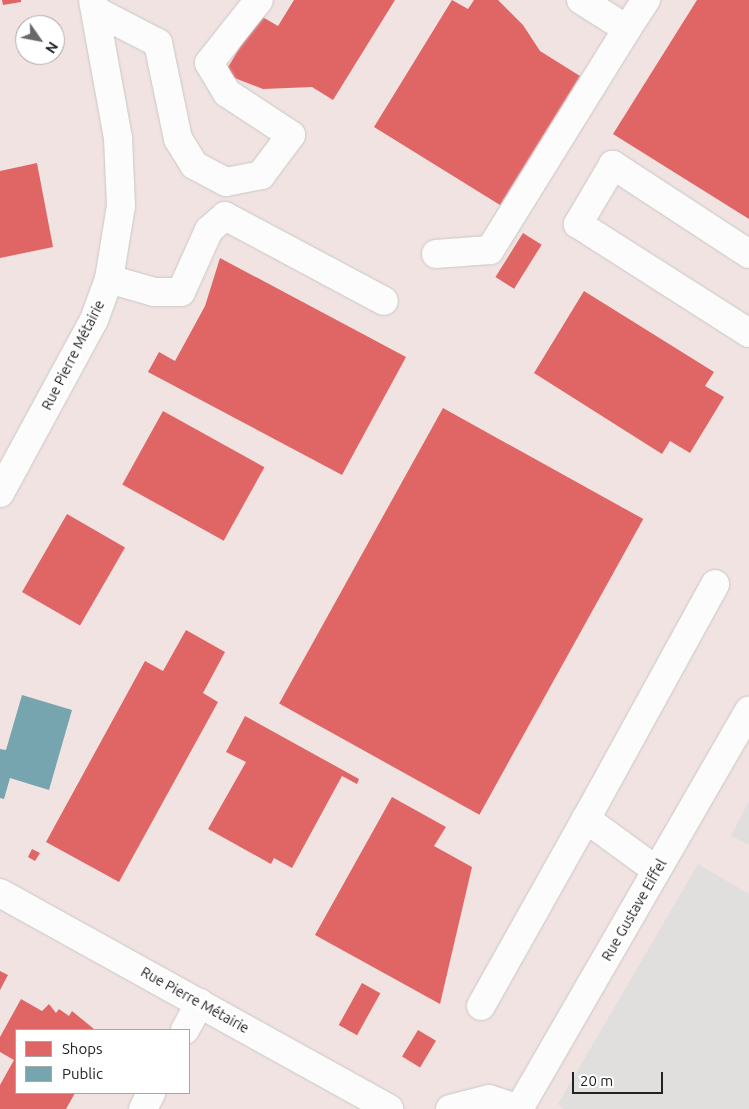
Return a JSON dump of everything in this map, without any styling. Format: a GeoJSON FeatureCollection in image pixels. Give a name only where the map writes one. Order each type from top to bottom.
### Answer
{"type":"FeatureCollection","features":[{"type":"Feature","properties":{"kind":"street"},"geometry":{"type":"LineString","coordinates":[[95,3],[158,43],[178,139],[194,165],[226,182],[261,175],[291,135],[226,93],[210,62],[259,0]]}},
{"type":"Feature","properties":{"kind":"street"},"geometry":{"type":"LineString","coordinates":[[580,0],[627,29]]}},
{"type":"Feature","properties":{"kind":"street"},"geometry":{"type":"LineString","coordinates":[[436,254],[490,250],[646,0]]}},
{"type":"Feature","properties":{"kind":"street","name":"Rue Pierre Métairie"},"geometry":{"type":"LineString","coordinates":[[0,493],[94,320],[109,279],[121,206],[118,138],[95,3]]}},
{"type":"Feature","properties":{"kind":"street"},"geometry":{"type":"LineString","coordinates":[[749,254],[613,165],[578,224],[749,333]]}},
{"type":"Feature","properties":{"kind":"street"},"geometry":{"type":"LineString","coordinates":[[109,279],[154,292],[181,292],[209,230],[224,216],[384,301]]}},
{"type":"Feature","properties":{"kind":"street"},"geometry":{"type":"LineString","coordinates":[[481,1006],[715,584]]}},
{"type":"Feature","properties":{"kind":"street","name":"Rue Gustave Eiffel"},"geometry":{"type":"LineString","coordinates":[[519,1109],[749,711]]}},
{"type":"Feature","properties":{"kind":"street"},"geometry":{"type":"LineString","coordinates":[[586,819],[656,870]]}},
{"type":"Feature","properties":{"kind":"street","name":"Rue Pierre Métairie"},"geometry":{"type":"LineString","coordinates":[[0,893],[390,1109]]}},
{"type":"Feature","properties":{"kind":"street"},"geometry":{"type":"LineString","coordinates":[[186,1029],[200,1003]]}},
{"type":"Feature","properties":{"kind":"street"},"geometry":{"type":"LineString","coordinates":[[143,1109],[151,1094]]}},
{"type":"Feature","properties":{"kind":"street"},"geometry":{"type":"LineString","coordinates":[[450,1109],[488,1099],[519,1109]]}},
{"type":"Feature","properties":{"kind":"shaded area"},"geometry":{"type":"Polygon","coordinates":[[[0,0],[749,0],[749,1109],[0,1109],[0,0]]]}},
{"type":"Feature","properties":{"kind":"shaded area"},"geometry":{"type":"Polygon","coordinates":[[[749,801],[749,845],[731,836],[749,801]]]}},
{"type":"Feature","properties":{"kind":"shaded area"},"geometry":{"type":"Polygon","coordinates":[[[698,864],[749,894],[749,1109],[563,1109],[558,1104],[698,864]]]}},
{"type":"Feature","properties":{"kind":"building: Shops"},"geometry":{"type":"Polygon","coordinates":[[[2,0],[21,0],[21,2],[3,5],[2,0]]]}},
{"type":"Feature","properties":{"kind":"building: Shops"},"geometry":{"type":"Polygon","coordinates":[[[294,0],[395,0],[333,100],[312,87],[263,89],[224,74],[259,15],[278,26],[294,0]]]}},
{"type":"Feature","properties":{"kind":"building: Shops"},"geometry":{"type":"Polygon","coordinates":[[[452,0],[468,9],[474,0],[498,0],[523,25],[540,51],[580,76],[500,205],[374,127],[452,0]]]}},
{"type":"Feature","properties":{"kind":"building: Shops"},"geometry":{"type":"Polygon","coordinates":[[[697,0],[749,0],[749,219],[613,134],[697,0]]]}},
{"type":"Feature","properties":{"kind":"building: Shops"},"geometry":{"type":"Polygon","coordinates":[[[37,163],[53,247],[0,258],[0,171],[37,163]]]}},
{"type":"Feature","properties":{"kind":"building: Shops"},"geometry":{"type":"Polygon","coordinates":[[[523,233],[542,245],[514,289],[495,277],[523,233]]]}},
{"type":"Feature","properties":{"kind":"building: Shops"},"geometry":{"type":"Polygon","coordinates":[[[220,258],[406,357],[342,475],[148,372],[159,352],[175,361],[205,306],[220,258]]]}},
{"type":"Feature","properties":{"kind":"building: Shops"},"geometry":{"type":"Polygon","coordinates":[[[584,291],[714,372],[705,386],[724,397],[690,453],[670,441],[662,454],[534,373],[584,291]]]}},
{"type":"Feature","properties":{"kind":"building: Shops"},"geometry":{"type":"Polygon","coordinates":[[[443,408],[643,519],[479,815],[279,704],[443,408]]]}},
{"type":"Feature","properties":{"kind":"building: Shops"},"geometry":{"type":"Polygon","coordinates":[[[163,411],[264,467],[224,541],[122,484],[163,411]]]}},
{"type":"Feature","properties":{"kind":"building: Shops"},"geometry":{"type":"Polygon","coordinates":[[[67,514],[125,548],[80,625],[22,592],[67,514]]]}},
{"type":"Feature","properties":{"kind":"building: Shops"},"geometry":{"type":"Polygon","coordinates":[[[186,630],[225,652],[203,693],[218,702],[119,882],[46,842],[145,661],[163,671],[186,630]]]}},
{"type":"Feature","properties":{"kind":"building: Shops"},"geometry":{"type":"Polygon","coordinates":[[[245,716],[359,779],[357,784],[342,776],[292,868],[274,858],[271,864],[208,829],[246,762],[226,752],[245,716]]]}},
{"type":"Feature","properties":{"kind":"building: Shops"},"geometry":{"type":"Polygon","coordinates":[[[392,797],[446,827],[434,846],[472,867],[440,1004],[315,935],[392,797]]]}},
{"type":"Feature","properties":{"kind":"building: Shops"},"geometry":{"type":"Polygon","coordinates":[[[32,849],[40,853],[35,861],[28,857],[32,849]]]}},
{"type":"Feature","properties":{"kind":"building: Shops"},"geometry":{"type":"Polygon","coordinates":[[[0,971],[8,975],[0,990],[0,971]]]}},
{"type":"Feature","properties":{"kind":"building: Shops"},"geometry":{"type":"Polygon","coordinates":[[[362,983],[380,993],[357,1035],[339,1025],[362,983]]]}},
{"type":"Feature","properties":{"kind":"building: Shops"},"geometry":{"type":"Polygon","coordinates":[[[21,999],[42,1011],[49,1004],[56,1013],[59,1009],[69,1016],[72,1011],[94,1029],[15,1029],[15,1094],[74,1094],[66,1109],[0,1109],[0,1085],[14,1060],[0,1052],[0,1037],[21,999]]]}},
{"type":"Feature","properties":{"kind":"building: Shops"},"geometry":{"type":"Polygon","coordinates":[[[418,1030],[436,1041],[420,1067],[402,1057],[418,1030]]]}},
{"type":"Feature","properties":{"kind":"building: Public"},"geometry":{"type":"Polygon","coordinates":[[[22,695],[72,710],[49,790],[10,778],[4,799],[0,798],[0,749],[6,750],[22,695]]]}}]}
